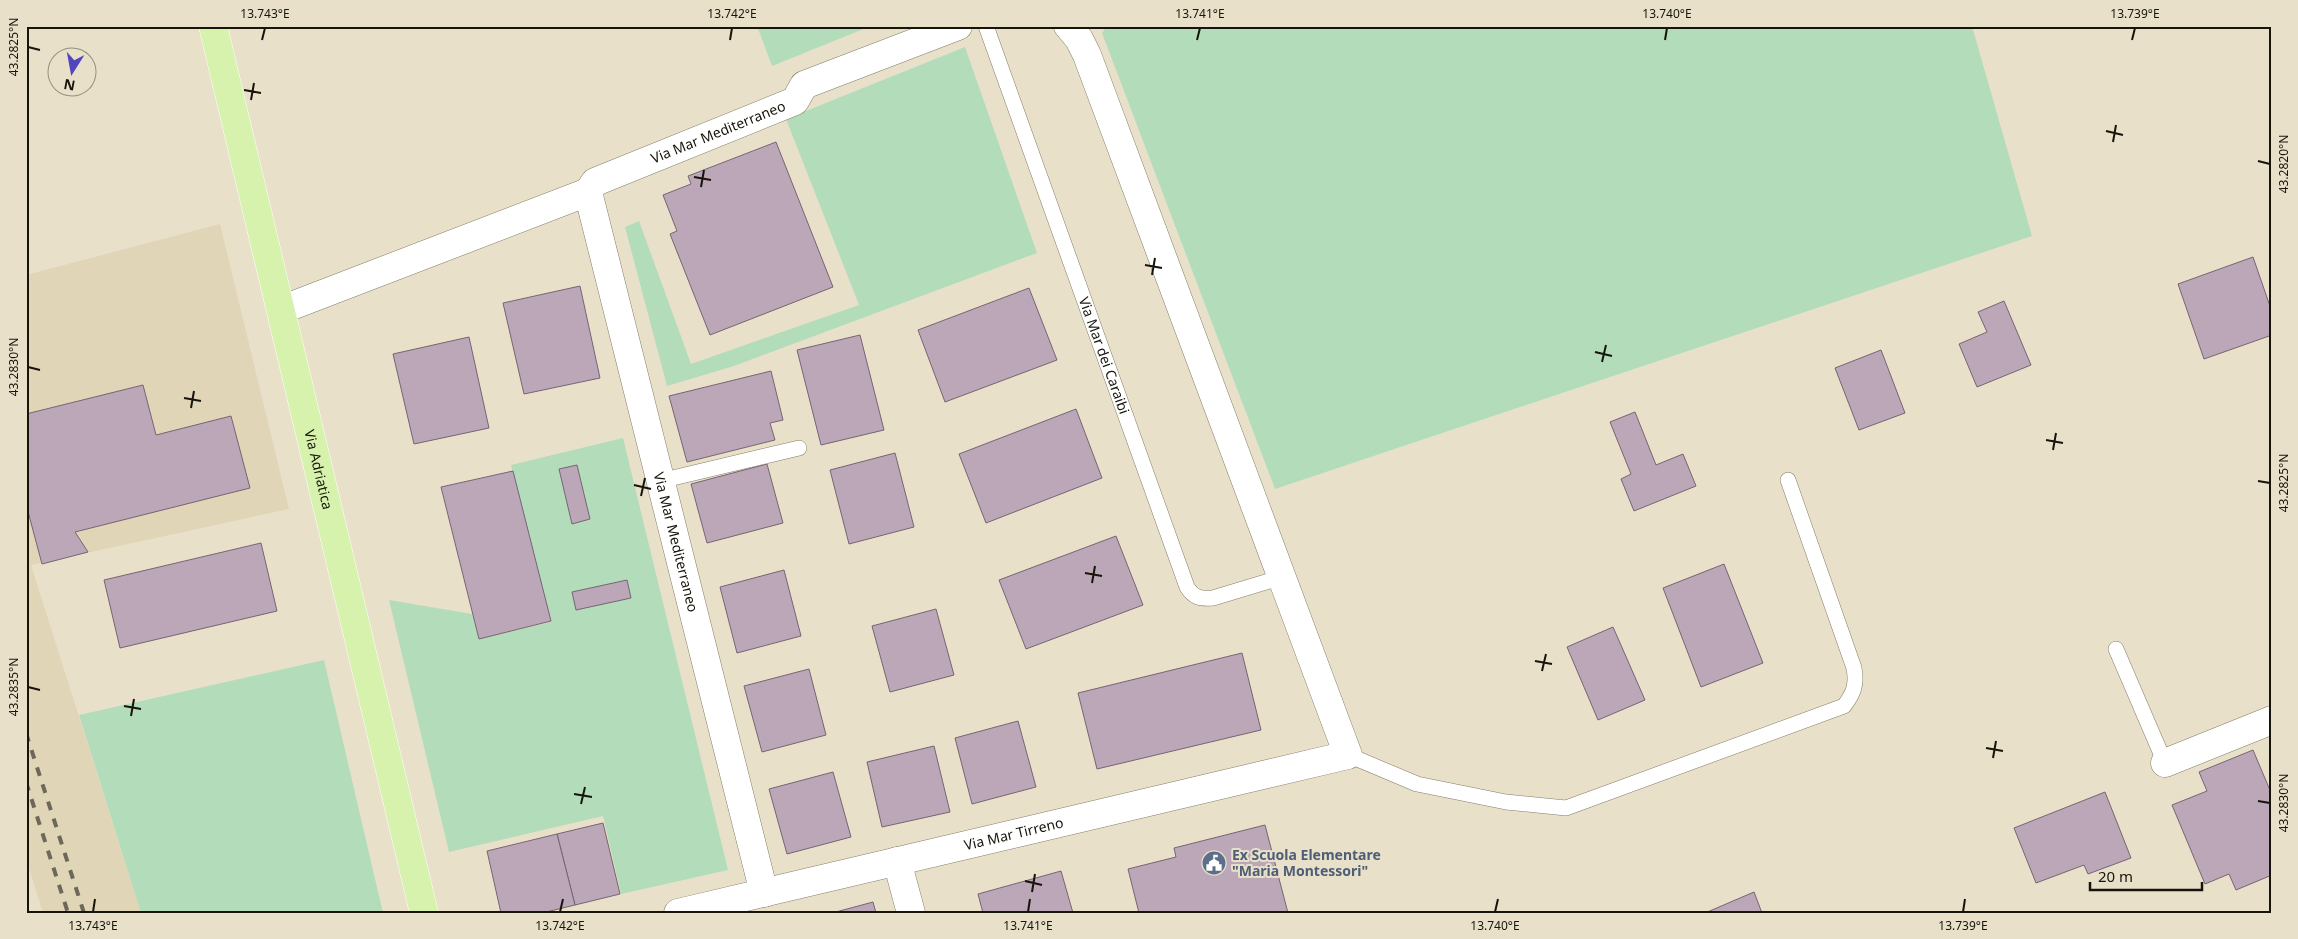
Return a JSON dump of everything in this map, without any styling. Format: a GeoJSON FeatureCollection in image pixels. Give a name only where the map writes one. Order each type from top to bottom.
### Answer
{"type":"FeatureCollection","features":[{"type":"Feature","properties":{"kind":"main road","name":"Via Adriatica"},"geometry":{"type":"LineString","coordinates":[[213,26],[424,913]]}},
{"type":"Feature","properties":{"kind":"street","name":"Via Mar Mediterraneo"},"geometry":{"type":"LineString","coordinates":[[281,310],[588,192],[595,182],[795,101],[804,85],[958,26]]}},
{"type":"Feature","properties":{"kind":"street"},"geometry":{"type":"LineString","coordinates":[[1068,26],[1079,40],[1087,55],[1348,755]]}},
{"type":"Feature","properties":{"kind":"street","name":"Via Mar Mediterraneo"},"geometry":{"type":"LineString","coordinates":[[588,192],[764,893]]}},
{"type":"Feature","properties":{"kind":"street"},"geometry":{"type":"LineString","coordinates":[[2165,763],[2272,720]]}},
{"type":"Feature","properties":{"kind":"street","name":"Via Mar Tirreno"},"geometry":{"type":"LineString","coordinates":[[678,913],[1348,755]]}},
{"type":"Feature","properties":{"kind":"street"},"geometry":{"type":"LineString","coordinates":[[898,861],[910,913]]}},
{"type":"Feature","properties":{"kind":"lane","name":"Via Mar dei Caraibi"},"geometry":{"type":"LineString","coordinates":[[986,26],[1187,587],[1192,595],[1201,599],[1213,598],[1282,577]]}},
{"type":"Feature","properties":{"kind":"lane"},"geometry":{"type":"LineString","coordinates":[[660,481],[799,448]]}},
{"type":"Feature","properties":{"kind":"lane"},"geometry":{"type":"LineString","coordinates":[[1348,755],[1418,784],[1506,802],[1566,808],[1844,706],[1854,694],[1856,681],[1854,668],[1788,480]]}},
{"type":"Feature","properties":{"kind":"lane"},"geometry":{"type":"LineString","coordinates":[[2116,649],[2165,763]]}},
{"type":"Feature","properties":{"kind":"shaded area"},"geometry":{"type":"Polygon","coordinates":[[[220,224],[289,509],[31,565],[141,913],[43,913],[26,859],[26,275],[220,224]]]}},
{"type":"Feature","properties":{"kind":"green space"},"geometry":{"type":"Polygon","coordinates":[[[757,26],[871,26],[772,66],[757,26]]]}},
{"type":"Feature","properties":{"kind":"green space"},"geometry":{"type":"Polygon","coordinates":[[[1107,26],[1972,26],[2032,236],[1275,489],[1102,33],[1107,26]]]}},
{"type":"Feature","properties":{"kind":"green space"},"geometry":{"type":"Polygon","coordinates":[[[965,47],[1037,253],[734,366],[667,386],[625,227],[639,221],[691,364],[859,305],[786,119],[965,47]]]}},
{"type":"Feature","properties":{"kind":"green space"},"geometry":{"type":"Polygon","coordinates":[[[623,438],[728,870],[621,894],[603,816],[449,852],[389,600],[472,614],[479,639],[551,622],[511,465],[623,438]]]}},
{"type":"Feature","properties":{"kind":"green space"},"geometry":{"type":"Polygon","coordinates":[[[324,660],[383,913],[141,913],[79,715],[324,660]]]}},
{"type":"Feature","properties":{"kind":"building"},"geometry":{"type":"Polygon","coordinates":[[[776,142],[833,287],[710,335],[670,234],[677,231],[663,195],[691,184],[688,176],[776,142]]]}},
{"type":"Feature","properties":{"kind":"building"},"geometry":{"type":"Polygon","coordinates":[[[2253,257],[2272,312],[2272,335],[2204,359],[2178,284],[2253,257]]]}},
{"type":"Feature","properties":{"kind":"building"},"geometry":{"type":"Polygon","coordinates":[[[580,286],[600,378],[524,394],[503,303],[580,286]]]}},
{"type":"Feature","properties":{"kind":"building"},"geometry":{"type":"Polygon","coordinates":[[[1029,288],[1057,360],[945,402],[918,330],[1029,288]]]}},
{"type":"Feature","properties":{"kind":"building"},"geometry":{"type":"Polygon","coordinates":[[[2004,301],[2031,365],[1977,387],[1959,344],[1987,332],[1978,312],[2004,301]]]}},
{"type":"Feature","properties":{"kind":"building"},"geometry":{"type":"Polygon","coordinates":[[[860,335],[884,430],[821,445],[797,350],[860,335]]]}},
{"type":"Feature","properties":{"kind":"building"},"geometry":{"type":"Polygon","coordinates":[[[469,337],[489,428],[414,444],[393,354],[469,337]]]}},
{"type":"Feature","properties":{"kind":"building"},"geometry":{"type":"Polygon","coordinates":[[[1881,350],[1905,413],[1859,430],[1835,368],[1881,350]]]}},
{"type":"Feature","properties":{"kind":"building"},"geometry":{"type":"Polygon","coordinates":[[[771,371],[783,420],[770,423],[775,440],[687,462],[669,396],[771,371]]]}},
{"type":"Feature","properties":{"kind":"building"},"geometry":{"type":"Polygon","coordinates":[[[143,385],[156,435],[231,416],[250,488],[75,532],[88,552],[42,564],[26,504],[26,414],[143,385]]]}},
{"type":"Feature","properties":{"kind":"building"},"geometry":{"type":"Polygon","coordinates":[[[1076,409],[1102,478],[986,523],[959,454],[1076,409]]]}},
{"type":"Feature","properties":{"kind":"building"},"geometry":{"type":"Polygon","coordinates":[[[1635,412],[1656,465],[1683,454],[1696,486],[1634,511],[1621,479],[1631,474],[1610,422],[1635,412]]]}},
{"type":"Feature","properties":{"kind":"building"},"geometry":{"type":"Polygon","coordinates":[[[895,453],[914,527],[849,544],[830,470],[895,453]]]}},
{"type":"Feature","properties":{"kind":"building"},"geometry":{"type":"Polygon","coordinates":[[[767,464],[783,523],[707,543],[691,484],[767,464]]]}},
{"type":"Feature","properties":{"kind":"building"},"geometry":{"type":"Polygon","coordinates":[[[577,465],[590,519],[572,524],[559,469],[577,465]]]}},
{"type":"Feature","properties":{"kind":"building"},"geometry":{"type":"Polygon","coordinates":[[[513,471],[551,621],[479,639],[441,487],[513,471]]]}},
{"type":"Feature","properties":{"kind":"building"},"geometry":{"type":"Polygon","coordinates":[[[1116,536],[1143,605],[1026,649],[999,580],[1116,536]]]}},
{"type":"Feature","properties":{"kind":"building"},"geometry":{"type":"Polygon","coordinates":[[[261,543],[277,611],[120,648],[104,580],[261,543]]]}},
{"type":"Feature","properties":{"kind":"building"},"geometry":{"type":"Polygon","coordinates":[[[1724,564],[1763,663],[1701,687],[1663,588],[1724,564]]]}},
{"type":"Feature","properties":{"kind":"building"},"geometry":{"type":"Polygon","coordinates":[[[784,570],[801,636],[737,653],[720,587],[784,570]]]}},
{"type":"Feature","properties":{"kind":"building"},"geometry":{"type":"Polygon","coordinates":[[[627,580],[631,598],[576,610],[572,592],[627,580]]]}},
{"type":"Feature","properties":{"kind":"building"},"geometry":{"type":"Polygon","coordinates":[[[936,609],[954,675],[890,692],[872,626],[936,609]]]}},
{"type":"Feature","properties":{"kind":"building"},"geometry":{"type":"Polygon","coordinates":[[[1613,627],[1645,700],[1598,720],[1567,647],[1613,627]]]}},
{"type":"Feature","properties":{"kind":"building"},"geometry":{"type":"Polygon","coordinates":[[[1242,653],[1261,730],[1097,769],[1078,693],[1242,653]]]}},
{"type":"Feature","properties":{"kind":"building"},"geometry":{"type":"Polygon","coordinates":[[[809,669],[826,735],[762,752],[744,686],[809,669]]]}},
{"type":"Feature","properties":{"kind":"building"},"geometry":{"type":"Polygon","coordinates":[[[1018,721],[1036,787],[972,804],[955,738],[1018,721]]]}},
{"type":"Feature","properties":{"kind":"building"},"geometry":{"type":"Polygon","coordinates":[[[934,746],[950,812],[882,827],[867,762],[934,746]]]}},
{"type":"Feature","properties":{"kind":"building"},"geometry":{"type":"Polygon","coordinates":[[[2253,750],[2272,795],[2272,875],[2236,890],[2229,874],[2205,884],[2172,805],[2207,791],[2199,772],[2253,750]]]}},
{"type":"Feature","properties":{"kind":"building"},"geometry":{"type":"Polygon","coordinates":[[[833,772],[851,837],[787,854],[769,789],[833,772]]]}},
{"type":"Feature","properties":{"kind":"building"},"geometry":{"type":"Polygon","coordinates":[[[2105,792],[2131,858],[2088,874],[2084,865],[2036,883],[2014,828],[2105,792]]]}},
{"type":"Feature","properties":{"kind":"building"},"geometry":{"type":"Polygon","coordinates":[[[603,823],[620,894],[575,905],[557,834],[603,823]]]}},
{"type":"Feature","properties":{"kind":"building","name":"Ex Scuola Elementare \"Maria Montessori\""},"geometry":{"type":"Polygon","coordinates":[[[1265,825],[1288,913],[1139,913],[1128,869],[1176,857],[1174,848],[1265,825]]]}},
{"type":"Feature","properties":{"kind":"building"},"geometry":{"type":"Polygon","coordinates":[[[557,834],[575,905],[542,913],[501,913],[487,851],[557,834]]]}},
{"type":"Feature","properties":{"kind":"building"},"geometry":{"type":"Polygon","coordinates":[[[1061,871],[1073,913],[983,913],[978,894],[1061,871]]]}},
{"type":"Feature","properties":{"kind":"building"},"geometry":{"type":"Polygon","coordinates":[[[1754,892],[1762,913],[1705,913],[1754,892]]]}},
{"type":"Feature","properties":{"kind":"building"},"geometry":{"type":"Polygon","coordinates":[[[873,902],[876,913],[832,913],[873,902]]]}},
{"type":"Feature","properties":{"kind":"railway"},"geometry":{"type":"LineString","coordinates":[[26,733],[84,913]]}},
{"type":"Feature","properties":{"kind":"railway"},"geometry":{"type":"LineString","coordinates":[[26,782],[68,913]]}},
{"type":"Feature","properties":{"kind":"place","name":"Ex Scuola Elementare \"Maria Montessori\""},"geometry":{"type":"Point","coordinates":[1214,863]}}]}
